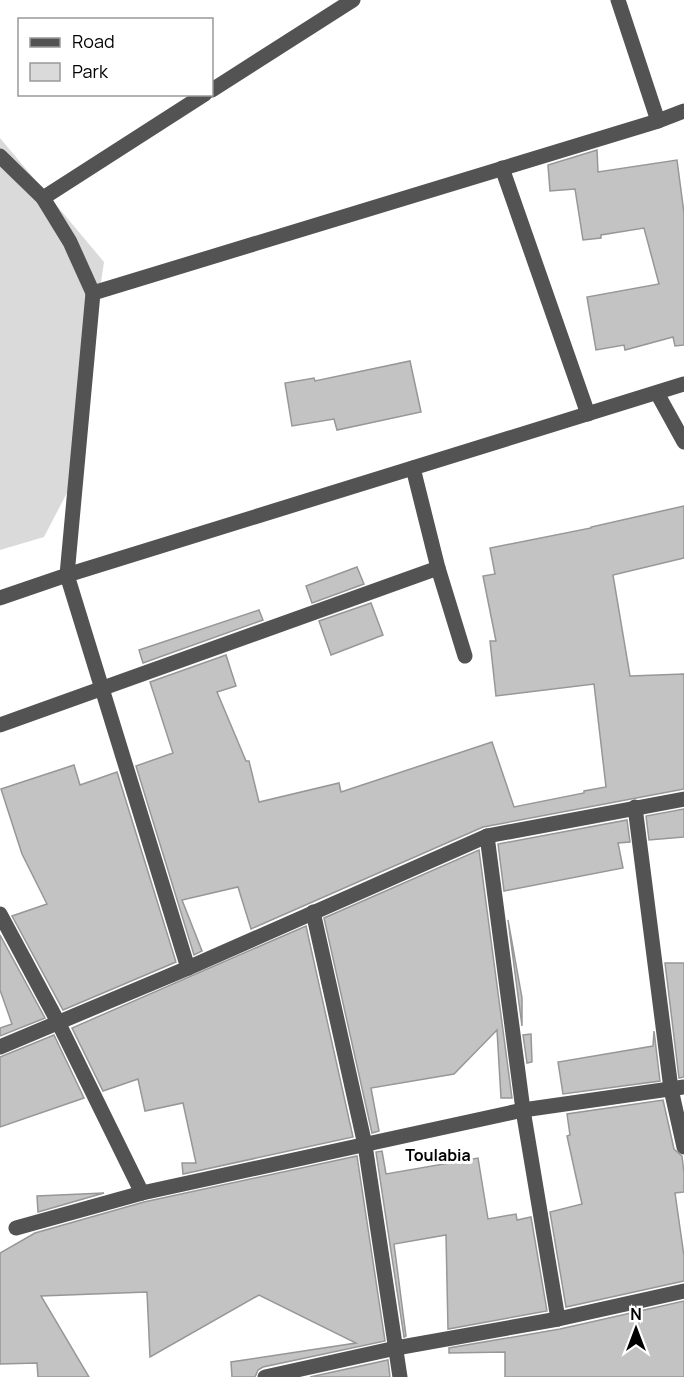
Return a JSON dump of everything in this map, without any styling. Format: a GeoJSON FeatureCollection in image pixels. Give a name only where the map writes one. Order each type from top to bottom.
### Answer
{"type":"FeatureCollection","features":[{"type":"Feature","properties":{"kind":"street"},"geometry":{"type":"LineString","coordinates":[[213,89],[353,0]]}},
{"type":"Feature","properties":{"kind":"street"},"geometry":{"type":"LineString","coordinates":[[618,0],[658,121]]}},
{"type":"Feature","properties":{"kind":"street"},"geometry":{"type":"LineString","coordinates":[[43,198],[202,96]]}},
{"type":"Feature","properties":{"kind":"street"},"geometry":{"type":"LineString","coordinates":[[93,292],[658,121],[684,111]]}},
{"type":"Feature","properties":{"kind":"street"},"geometry":{"type":"LineString","coordinates":[[0,156],[43,198],[70,242],[93,292],[67,575],[188,968]]}},
{"type":"Feature","properties":{"kind":"street"},"geometry":{"type":"LineString","coordinates":[[502,168],[588,414]]}},
{"type":"Feature","properties":{"kind":"street"},"geometry":{"type":"LineString","coordinates":[[0,598],[67,575],[684,384]]}},
{"type":"Feature","properties":{"kind":"street"},"geometry":{"type":"LineString","coordinates":[[657,393],[684,442]]}},
{"type":"Feature","properties":{"kind":"street"},"geometry":{"type":"LineString","coordinates":[[413,468],[438,568],[465,656]]}},
{"type":"Feature","properties":{"kind":"street"},"geometry":{"type":"LineString","coordinates":[[0,725],[438,568]]}},
{"type":"Feature","properties":{"kind":"street"},"geometry":{"type":"LineString","coordinates":[[0,1047],[188,968],[487,836],[684,799]]}},
{"type":"Feature","properties":{"kind":"street"},"geometry":{"type":"LineString","coordinates":[[635,807],[678,1088],[684,1147]]}},
{"type":"Feature","properties":{"kind":"street"},"geometry":{"type":"LineString","coordinates":[[487,836],[523,1110],[558,1319]]}},
{"type":"Feature","properties":{"kind":"street"},"geometry":{"type":"LineString","coordinates":[[313,912],[365,1145],[400,1377]]}},
{"type":"Feature","properties":{"kind":"street"},"geometry":{"type":"LineString","coordinates":[[0,914],[58,1022],[142,1194]]}},
{"type":"Feature","properties":{"kind":"street"},"geometry":{"type":"LineString","coordinates":[[16,1228],[142,1194],[523,1110],[678,1088]]}},
{"type":"Feature","properties":{"kind":"street"},"geometry":{"type":"LineString","coordinates":[[266,1377],[396,1348],[558,1319],[684,1291]]}},
{"type":"Feature","properties":{"kind":"green space"},"geometry":{"type":"Polygon","coordinates":[[[0,138],[104,262],[71,485],[44,537],[0,550],[0,138]]]}},
{"type":"Feature","properties":{"kind":"building"},"geometry":{"type":"Polygon","coordinates":[[[597,150],[598,172],[677,160],[684,213],[684,345],[675,346],[673,337],[625,350],[624,345],[596,350],[587,297],[659,284],[644,228],[583,240],[575,189],[550,191],[548,165],[597,150]]]}},
{"type":"Feature","properties":{"kind":"building"},"geometry":{"type":"Polygon","coordinates":[[[410,361],[421,412],[337,430],[334,419],[292,426],[285,383],[314,378],[315,381],[410,361]]]}},
{"type":"Feature","properties":{"kind":"building"},"geometry":{"type":"Polygon","coordinates":[[[684,506],[684,558],[613,575],[630,676],[684,674],[684,789],[483,827],[251,929],[238,887],[182,900],[202,951],[194,955],[136,766],[173,753],[150,682],[226,655],[236,686],[217,692],[246,761],[249,761],[259,802],[339,783],[341,792],[492,742],[514,807],[606,787],[594,684],[496,696],[490,641],[496,641],[483,576],[495,574],[490,548],[591,528],[684,506]]]}},
{"type":"Feature","properties":{"kind":"building"},"geometry":{"type":"Polygon","coordinates":[[[357,567],[364,584],[312,603],[306,586],[357,567]]]}},
{"type":"Feature","properties":{"kind":"building"},"geometry":{"type":"Polygon","coordinates":[[[371,603],[383,635],[331,655],[319,621],[371,603]]]}},
{"type":"Feature","properties":{"kind":"building"},"geometry":{"type":"Polygon","coordinates":[[[259,610],[263,620],[143,663],[139,650],[259,610]]]}},
{"type":"Feature","properties":{"kind":"building"},"geometry":{"type":"Polygon","coordinates":[[[74,765],[80,785],[117,772],[176,962],[63,1010],[12,916],[47,904],[22,854],[1,789],[74,765]]]}},
{"type":"Feature","properties":{"kind":"building"},"geometry":{"type":"Polygon","coordinates":[[[684,809],[684,837],[649,840],[646,816],[684,809]]]}},
{"type":"Feature","properties":{"kind":"building"},"geometry":{"type":"Polygon","coordinates":[[[627,820],[630,842],[618,843],[623,868],[504,891],[498,844],[627,820]]]}},
{"type":"Feature","properties":{"kind":"building"},"geometry":{"type":"Polygon","coordinates":[[[479,850],[512,1098],[501,1098],[497,1030],[454,1074],[371,1088],[379,1131],[372,1133],[324,918],[479,850]]]}},
{"type":"Feature","properties":{"kind":"building"},"geometry":{"type":"Polygon","coordinates":[[[508,920],[522,998],[522,1026],[508,920]]]}},
{"type":"Feature","properties":{"kind":"building"},"geometry":{"type":"Polygon","coordinates":[[[306,926],[353,1137],[183,1174],[182,1163],[196,1163],[183,1103],[145,1111],[138,1079],[103,1091],[72,1028],[306,926]]]}},
{"type":"Feature","properties":{"kind":"building"},"geometry":{"type":"Polygon","coordinates":[[[0,935],[45,1018],[0,1036],[0,1028],[12,1024],[0,990],[0,935]]]}},
{"type":"Feature","properties":{"kind":"building"},"geometry":{"type":"Polygon","coordinates":[[[665,963],[684,963],[684,1077],[679,1078],[665,963]]]}},
{"type":"Feature","properties":{"kind":"building"},"geometry":{"type":"Polygon","coordinates":[[[654,1031],[660,1081],[563,1094],[558,1062],[653,1046],[654,1031]]]}},
{"type":"Feature","properties":{"kind":"building"},"geometry":{"type":"Polygon","coordinates":[[[531,1034],[532,1062],[527,1063],[523,1035],[531,1034]]]}},
{"type":"Feature","properties":{"kind":"building"},"geometry":{"type":"Polygon","coordinates":[[[54,1035],[84,1098],[0,1127],[0,1057],[54,1035]]]}},
{"type":"Feature","properties":{"kind":"building"},"geometry":{"type":"Polygon","coordinates":[[[663,1100],[674,1149],[682,1156],[684,1173],[684,1192],[675,1193],[684,1256],[684,1281],[566,1307],[550,1212],[582,1204],[567,1136],[570,1135],[567,1114],[663,1100]]]}},
{"type":"Feature","properties":{"kind":"building"},"geometry":{"type":"Polygon","coordinates":[[[382,1151],[386,1174],[478,1158],[488,1219],[516,1214],[517,1220],[531,1217],[547,1311],[448,1329],[446,1235],[394,1244],[406,1336],[404,1337],[376,1152],[382,1151]]]}},
{"type":"Feature","properties":{"kind":"building"},"geometry":{"type":"Polygon","coordinates":[[[357,1156],[385,1341],[263,1367],[258,1370],[255,1377],[232,1377],[231,1362],[356,1343],[259,1295],[150,1357],[147,1292],[41,1296],[89,1377],[38,1377],[37,1363],[0,1364],[0,1253],[35,1233],[144,1202],[357,1156]]]}},
{"type":"Feature","properties":{"kind":"building"},"geometry":{"type":"Polygon","coordinates":[[[104,1193],[38,1212],[37,1196],[104,1193]]]}},
{"type":"Feature","properties":{"kind":"building"},"geometry":{"type":"Polygon","coordinates":[[[684,1301],[684,1377],[505,1377],[505,1352],[449,1353],[449,1348],[560,1329],[684,1301]]]}},
{"type":"Feature","properties":{"kind":"building"},"geometry":{"type":"Polygon","coordinates":[[[388,1360],[390,1377],[310,1377],[388,1360]]]}},
{"type":"Feature","properties":{"kind":"district","name":"Toulabia"},"geometry":{"type":"Point","coordinates":[438,1155]}}]}
